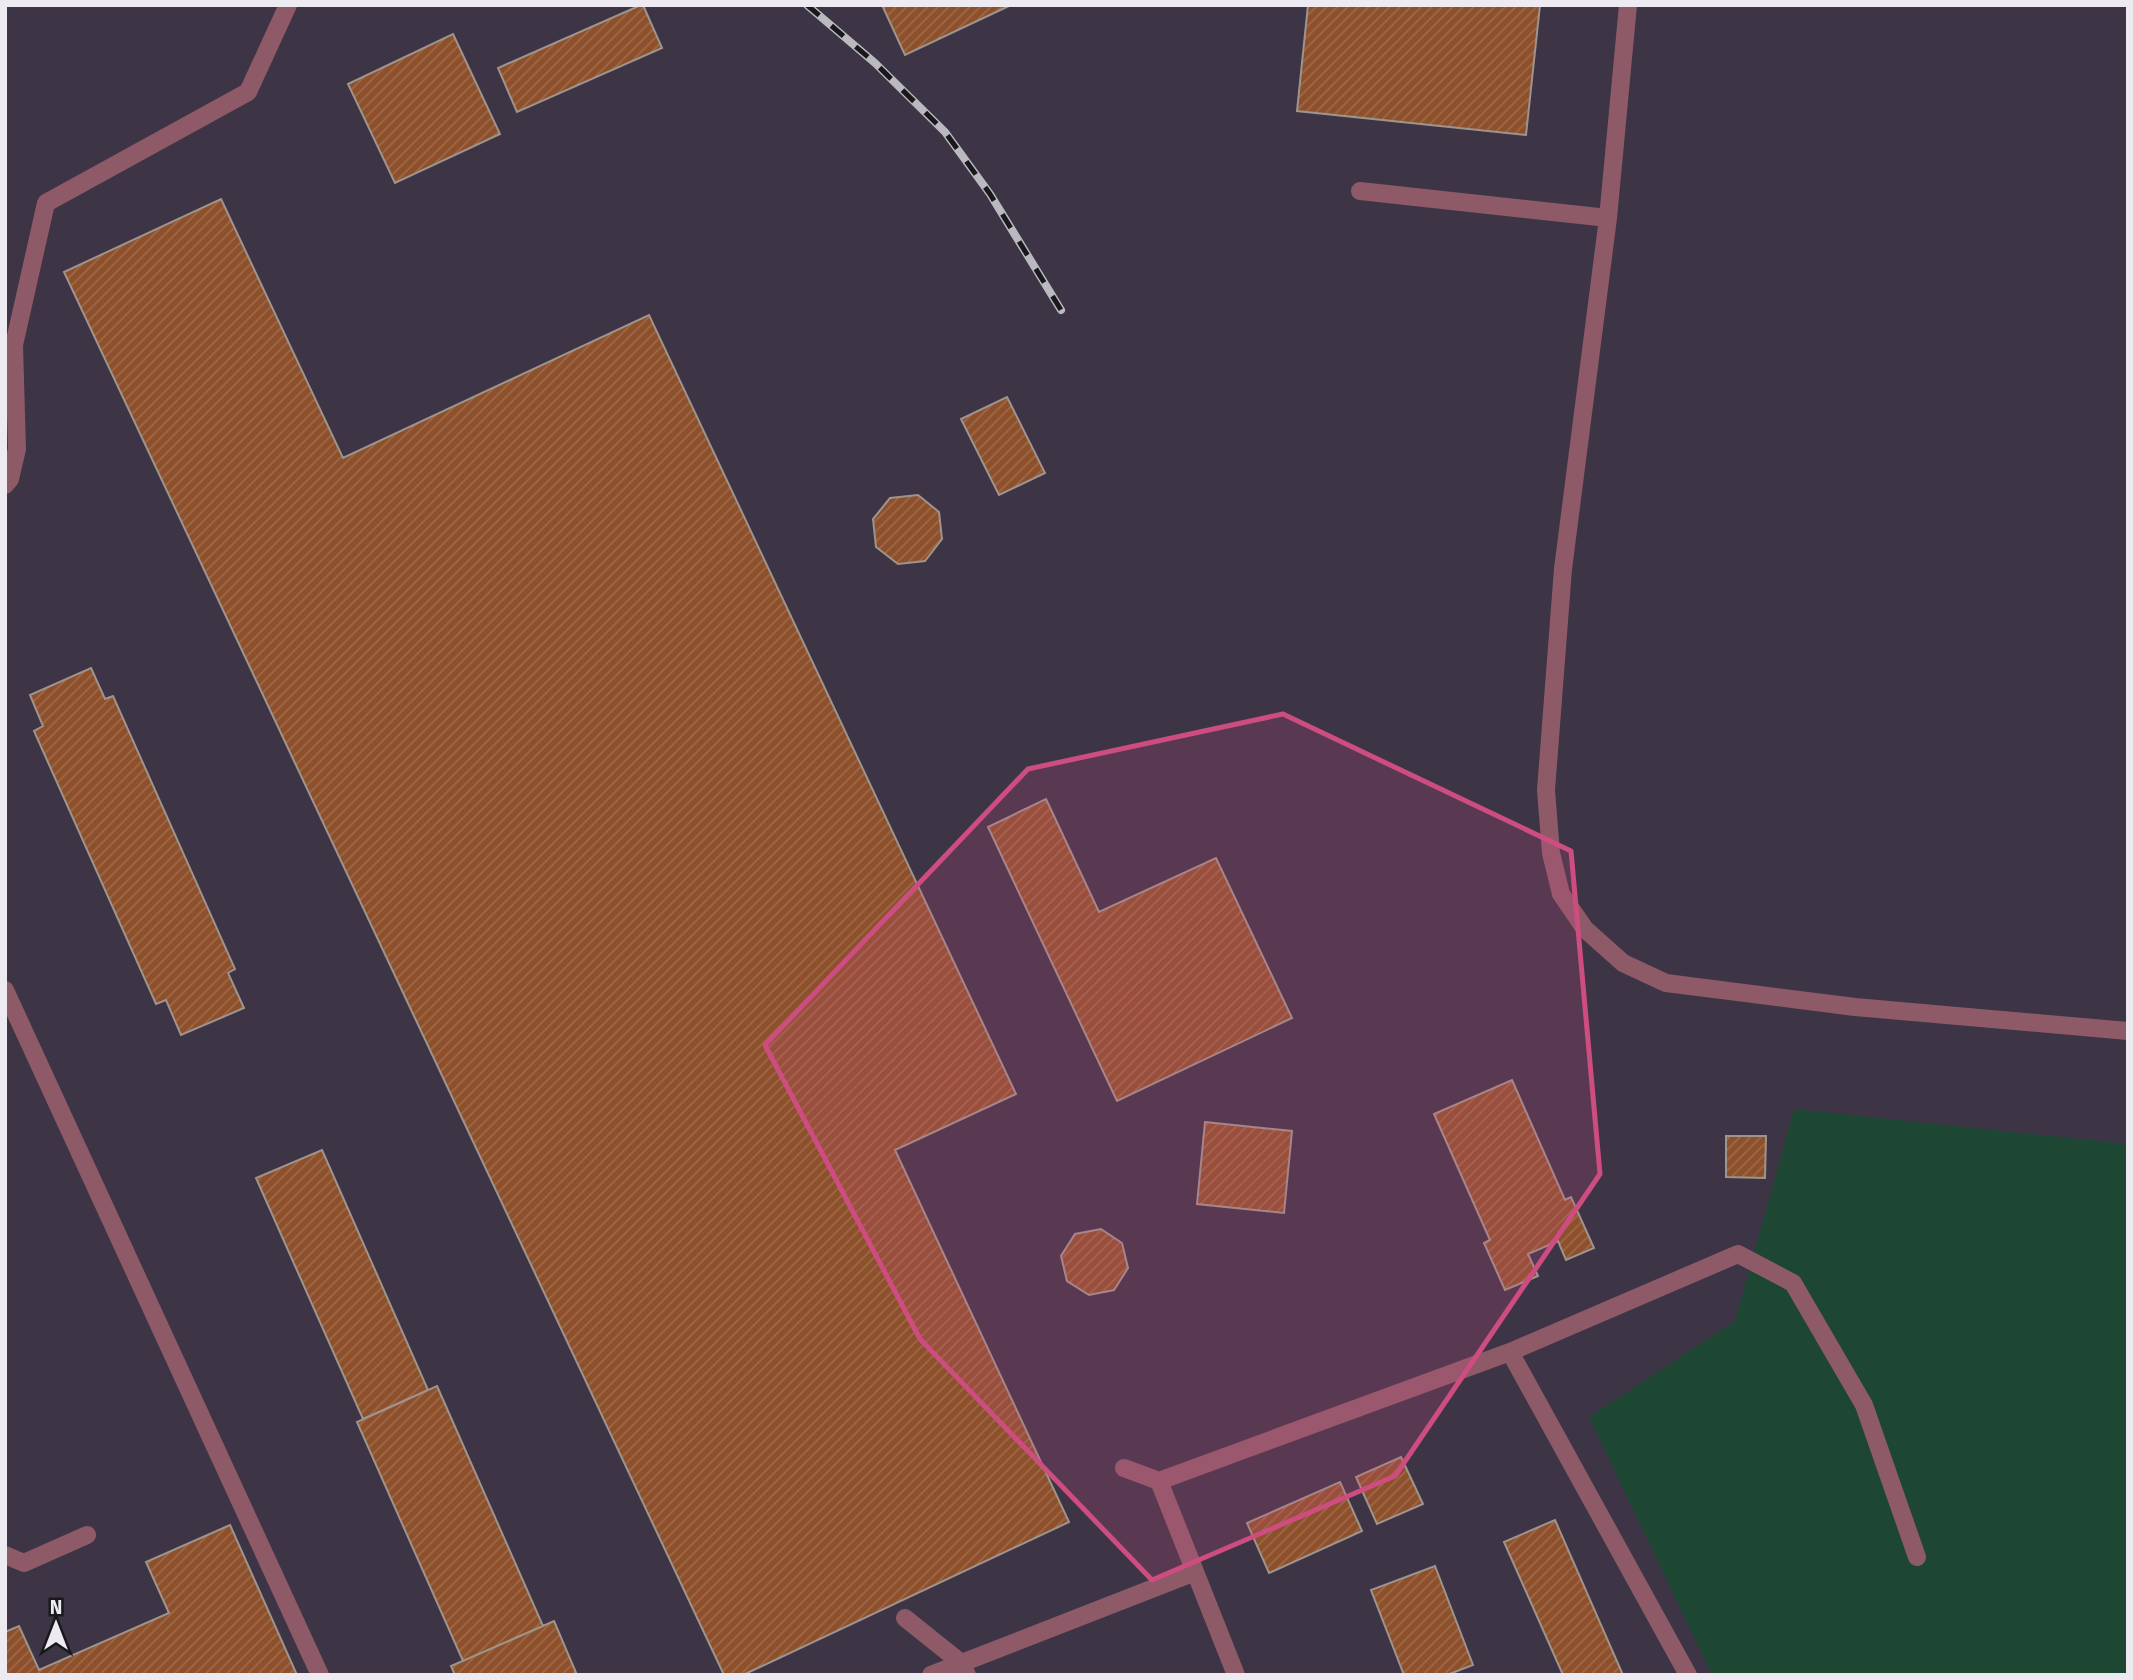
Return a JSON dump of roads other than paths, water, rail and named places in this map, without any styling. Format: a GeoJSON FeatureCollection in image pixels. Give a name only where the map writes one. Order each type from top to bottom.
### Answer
{"type":"FeatureCollection","features":[{"type":"Feature","properties":{"kind":"lane"},"geometry":{"type":"LineString","coordinates":[[5,485],[10,479],[17,449],[14,345],[46,203],[248,92],[288,5]]}},
{"type":"Feature","properties":{"kind":"lane"},"geometry":{"type":"LineString","coordinates":[[1628,5],[1608,218],[1563,569],[1546,790],[1551,853],[1561,894],[1585,929],[1623,963],[1666,983],[1856,1007],[2128,1031]]}},
{"type":"Feature","properties":{"kind":"lane"},"geometry":{"type":"LineString","coordinates":[[1360,191],[1608,218]]}},
{"type":"Feature","properties":{"kind":"lane"},"geometry":{"type":"LineString","coordinates":[[5,990],[320,1675]]}},
{"type":"Feature","properties":{"kind":"lane"},"geometry":{"type":"LineString","coordinates":[[1124,1468],[1159,1481],[1510,1352],[1738,1254],[1793,1283],[1864,1405],[1917,1557]]}},
{"type":"Feature","properties":{"kind":"lane"},"geometry":{"type":"LineString","coordinates":[[1510,1352],[1688,1675]]}},
{"type":"Feature","properties":{"kind":"lane"},"geometry":{"type":"LineString","coordinates":[[1159,1481],[1236,1675]]}},
{"type":"Feature","properties":{"kind":"lane"},"geometry":{"type":"LineString","coordinates":[[5,1555],[24,1563],[87,1535]]}},
{"type":"Feature","properties":{"kind":"lane"},"geometry":{"type":"LineString","coordinates":[[931,1675],[963,1668],[1195,1572]]}},
{"type":"Feature","properties":{"kind":"lane"},"geometry":{"type":"LineString","coordinates":[[905,1618],[963,1668]]}},
{"type":"Feature","properties":{"kind":"railway"},"geometry":{"type":"LineString","coordinates":[[807,5],[875,63],[945,132],[990,194],[1061,310]]}}]}
